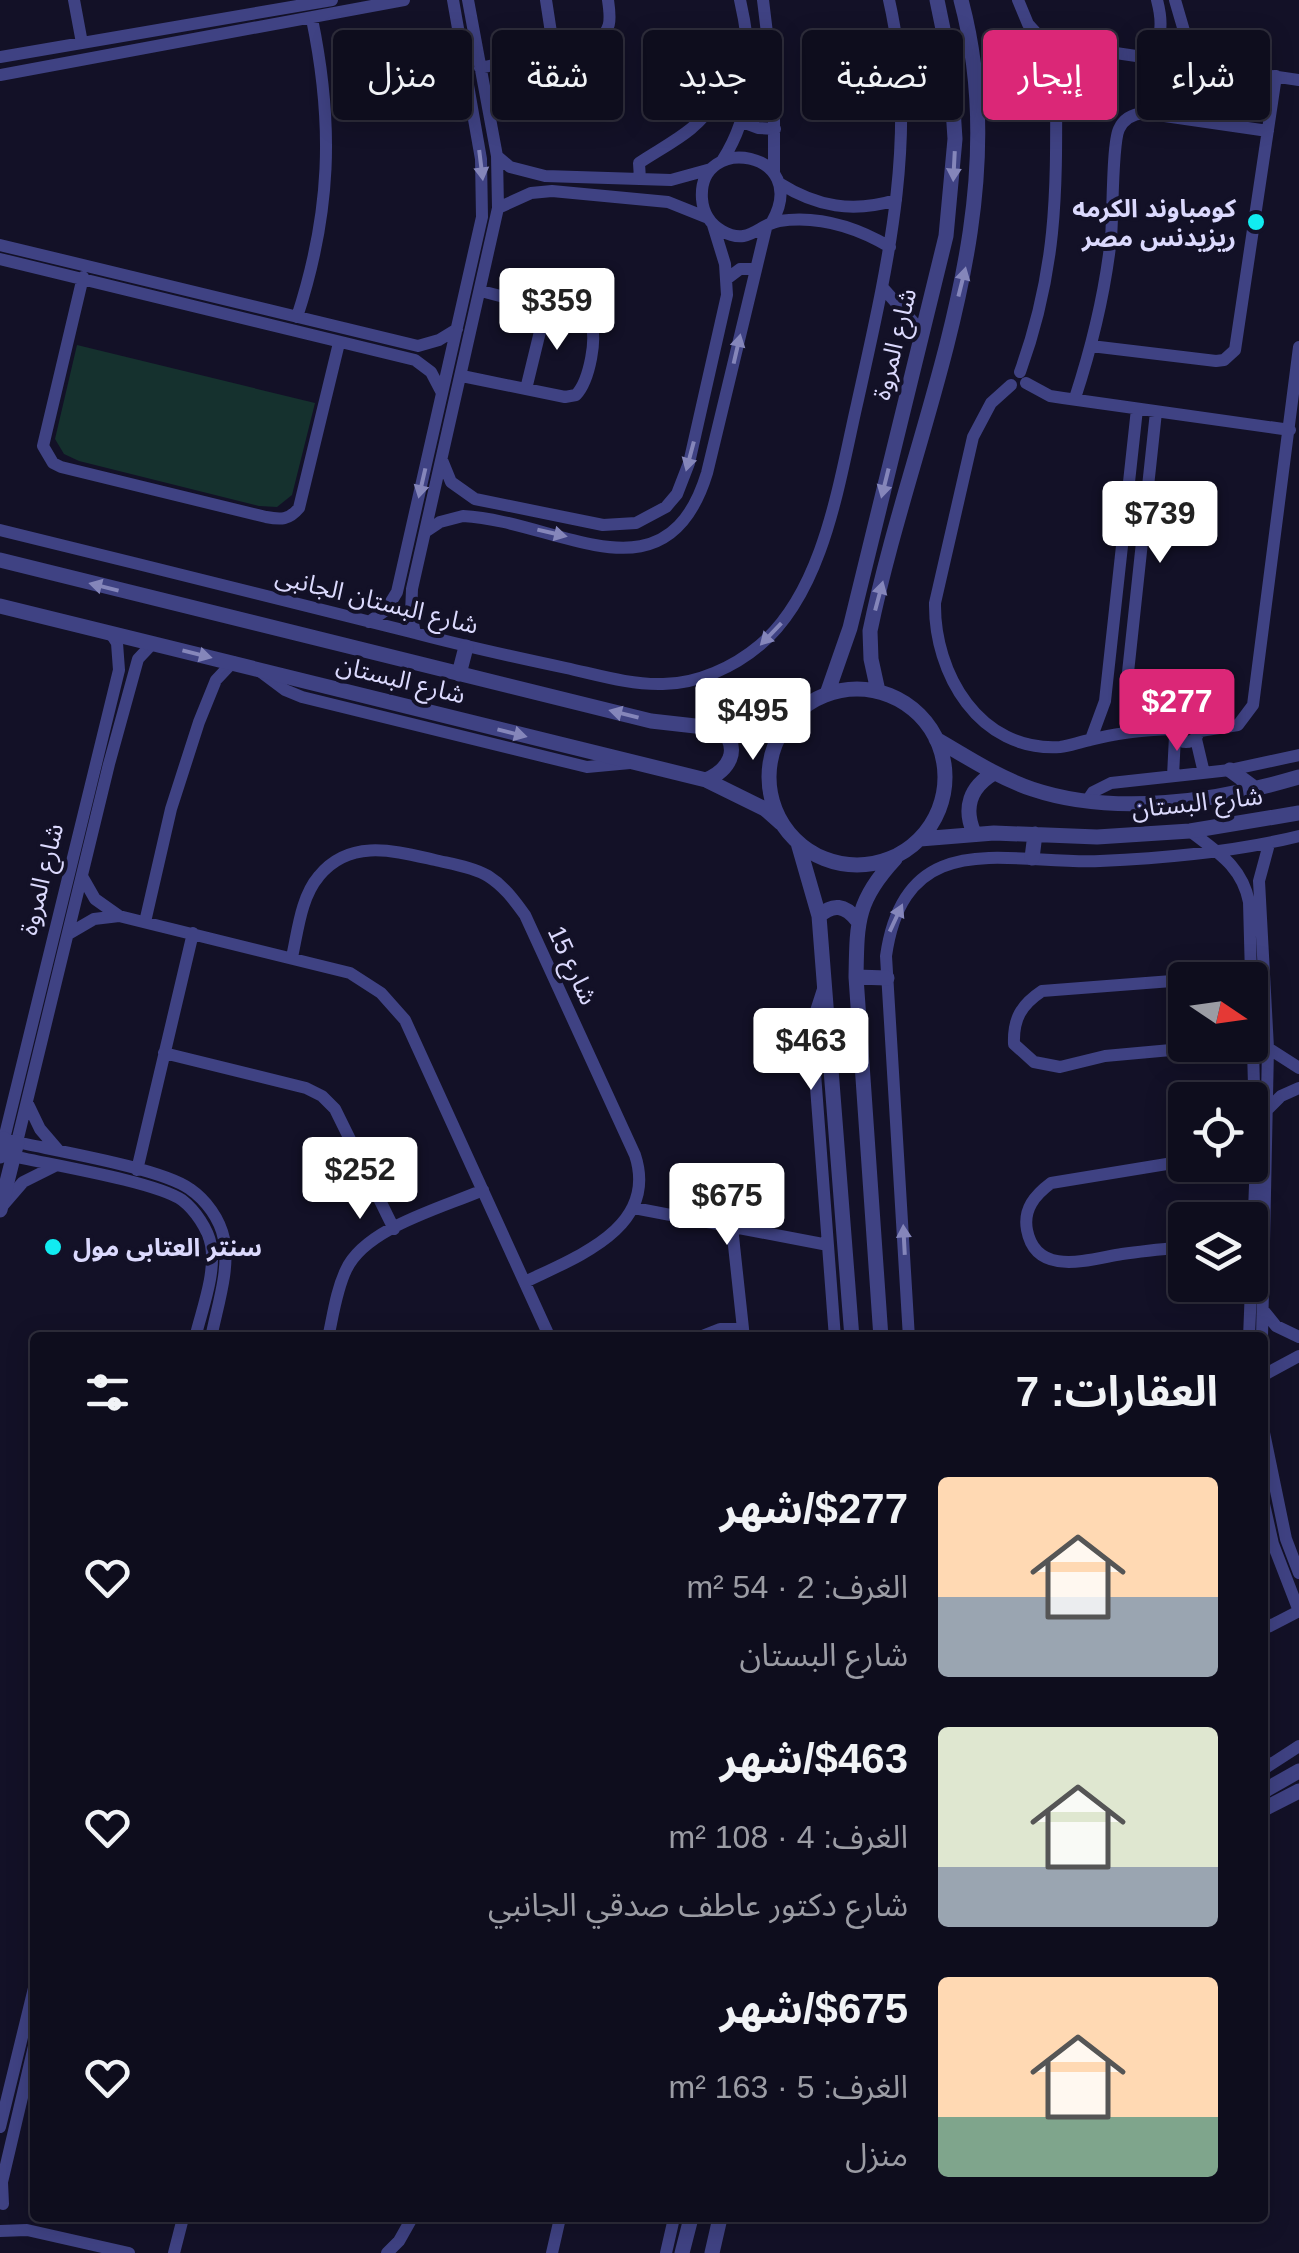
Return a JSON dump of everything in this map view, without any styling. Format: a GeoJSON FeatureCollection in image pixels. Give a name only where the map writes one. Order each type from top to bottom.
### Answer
{"type":"FeatureCollection","features":[{"type":"Feature","properties":{"kind":"street"},"geometry":{"type":"LineString","coordinates":[[74,0],[82,43]]}},
{"type":"Feature","properties":{"kind":"street"},"geometry":{"type":"LineString","coordinates":[[0,75],[266,19],[332,0]]}},
{"type":"Feature","properties":{"kind":"street"},"geometry":{"type":"LineString","coordinates":[[0,57],[266,19],[312,19],[404,0]]}},
{"type":"Feature","properties":{"kind":"street"},"geometry":{"type":"LineString","coordinates":[[369,622],[406,583],[425,532],[442,460],[442,393],[484,202],[453,4],[437,0]]}},
{"type":"Feature","properties":{"kind":"street"},"geometry":{"type":"LineString","coordinates":[[415,634],[406,583],[444,419],[462,376],[498,208],[496,156],[468,0]]}},
{"type":"Feature","properties":{"kind":"street"},"geometry":{"type":"LineString","coordinates":[[546,0],[551,30]]}},
{"type":"Feature","properties":{"kind":"street"},"geometry":{"type":"LineString","coordinates":[[605,30],[611,17],[608,0]]}},
{"type":"Feature","properties":{"kind":"street"},"geometry":{"type":"LineString","coordinates":[[740,0],[745,30]]}},
{"type":"Feature","properties":{"kind":"street"},"geometry":{"type":"LineString","coordinates":[[425,532],[448,519],[467,516],[625,549],[656,544],[685,523],[702,492],[756,269],[769,225],[779,210],[771,50],[763,0]]}},
{"type":"Feature","properties":{"kind":"street","name":"شارع البستان الجانبى"},"geometry":{"type":"LineString","coordinates":[[0,530],[415,634],[646,684],[693,680],[742,658],[778,627],[794,607],[810,573],[840,478],[883,288],[901,137],[899,72],[889,0]]}},
{"type":"Feature","properties":{"kind":"street","name":"شارع المروة"},"geometry":{"type":"LineString","coordinates":[[827,694],[850,628],[946,236],[955,138],[950,63],[937,0]]}},
{"type":"Feature","properties":{"kind":"street","name":"شارع المروة"},"geometry":{"type":"LineString","coordinates":[[878,692],[870,645],[873,617],[960,290],[976,208],[980,132],[976,73],[962,0]]}},
{"type":"Feature","properties":{"kind":"street"},"geometry":{"type":"LineString","coordinates":[[1018,0],[1034,30]]}},
{"type":"Feature","properties":{"kind":"street"},"geometry":{"type":"LineString","coordinates":[[1157,0],[1162,30]]}},
{"type":"Feature","properties":{"kind":"street"},"geometry":{"type":"LineString","coordinates":[[1175,0],[1184,30]]}},
{"type":"Feature","properties":{"kind":"street"},"geometry":{"type":"LineString","coordinates":[[296,317],[318,244],[327,175],[328,122],[312,19]]}},
{"type":"Feature","properties":{"kind":"street"},"geometry":{"type":"LineString","coordinates":[[480,68],[492,65]]}},
{"type":"Feature","properties":{"kind":"street"},"geometry":{"type":"LineString","coordinates":[[1270,75],[1299,80]]}},
{"type":"Feature","properties":{"kind":"street"},"geometry":{"type":"LineString","coordinates":[[1090,346],[1216,361],[1230,356],[1237,342],[1276,76]]}},
{"type":"Feature","properties":{"kind":"street"},"geometry":{"type":"LineString","coordinates":[[1075,398],[1090,346],[1110,244],[1116,139],[1122,123],[1144,113],[1268,131]]}},
{"type":"Feature","properties":{"kind":"street"},"geometry":{"type":"LineString","coordinates":[[640,180],[638,163],[683,136],[701,120]]}},
{"type":"Feature","properties":{"kind":"street"},"geometry":{"type":"LineString","coordinates":[[1023,378],[1053,242],[1058,120]]}},
{"type":"Feature","properties":{"kind":"street"},"geometry":{"type":"LineString","coordinates":[[442,460],[452,482],[468,496],[603,525],[636,524],[666,507],[677,494],[689,463],[727,294],[728,278],[702,192],[742,122],[775,129]]}},
{"type":"Feature","properties":{"kind":"street"},"geometry":{"type":"LineString","coordinates":[[475,126],[490,124]]}},
{"type":"Feature","properties":{"kind":"street"},"geometry":{"type":"LineString","coordinates":[[496,156],[510,167],[527,172],[671,180],[743,156],[765,164],[777,178],[815,202],[874,207],[896,200]]}},
{"type":"Feature","properties":{"kind":"street"},"geometry":{"type":"LineString","coordinates":[[527,172],[526,183],[532,193]]}},
{"type":"Feature","properties":{"kind":"street"},"geometry":{"type":"LineString","coordinates":[[498,208],[532,193],[552,191],[668,202],[711,221],[733,236],[745,236],[769,225],[809,220],[845,226],[890,247]]}},
{"type":"Feature","properties":{"kind":"street"},"geometry":{"type":"LineString","coordinates":[[3,253],[254,313],[339,343],[416,353],[457,329]]}},
{"type":"Feature","properties":{"kind":"street"},"geometry":{"type":"LineString","coordinates":[[3,253],[83,277],[254,313],[296,317],[416,353],[432,372],[442,393]]}},
{"type":"Feature","properties":{"kind":"street"},"geometry":{"type":"LineString","coordinates":[[728,278],[740,269],[756,269]]}},
{"type":"Feature","properties":{"kind":"street"},"geometry":{"type":"LineString","coordinates":[[83,277],[43,446],[61,467],[276,520],[293,516],[299,508],[339,343]]}},
{"type":"Feature","properties":{"kind":"street"},"geometry":{"type":"LineString","coordinates":[[883,288],[922,332]]}},
{"type":"Feature","properties":{"kind":"street"},"geometry":{"type":"LineString","coordinates":[[462,376],[570,397],[583,386],[594,334],[592,324],[584,317],[482,291]]}},
{"type":"Feature","properties":{"kind":"street"},"geometry":{"type":"LineString","coordinates":[[526,389],[546,307]]}},
{"type":"Feature","properties":{"kind":"street"},"geometry":{"type":"LineString","coordinates":[[1290,430],[1050,396],[1023,378],[1010,378],[1011,386],[992,403],[974,437],[935,603],[939,651],[960,695],[976,713],[1010,737],[1042,746],[1152,730],[1174,732],[1185,742],[1238,725],[1253,704],[1290,430],[1299,348]]}},
{"type":"Feature","properties":{"kind":"street"},"geometry":{"type":"LineString","coordinates":[[1091,740],[1105,700],[1137,409]]}},
{"type":"Feature","properties":{"kind":"street"},"geometry":{"type":"LineString","coordinates":[[1152,730],[1134,714],[1126,691],[1156,412]]}},
{"type":"Feature","properties":{"kind":"street"},"geometry":{"type":"LineString","coordinates":[[467,516],[464,508],[468,496]]}},
{"type":"Feature","properties":{"kind":"street","name":"شارع البستان"},"geometry":{"type":"LineString","coordinates":[[0,560],[651,720],[722,730],[790,721]]}},
{"type":"Feature","properties":{"kind":"street"},"geometry":{"type":"LineString","coordinates":[[1120,568],[1138,572]]}},
{"type":"Feature","properties":{"kind":"street","name":"شارع البستان"},"geometry":{"type":"LineString","coordinates":[[0,606],[706,780],[782,822]]}},
{"type":"Feature","properties":{"kind":"street","name":"شارع المروة"},"geometry":{"type":"LineString","coordinates":[[6,1147],[120,670],[117,643],[110,632]]}},
{"type":"Feature","properties":{"kind":"street","name":"شارع المروة"},"geometry":{"type":"LineString","coordinates":[[6,1147],[26,1102],[138,659],[153,643]]}},
{"type":"Feature","properties":{"kind":"street"},"geometry":{"type":"LineString","coordinates":[[459,674],[466,646]]}},
{"type":"Feature","properties":{"kind":"street"},"geometry":{"type":"LineString","coordinates":[[145,922],[172,809],[199,722],[216,680],[233,662]]}},
{"type":"Feature","properties":{"kind":"street"},"geometry":{"type":"LineString","coordinates":[[881,1332],[856,977],[857,920],[875,882],[920,839],[936,817],[944,791],[944,764],[936,738],[912,708],[878,692],[852,689],[827,694],[806,705],[776,744],[769,770],[772,798],[782,822],[798,842],[816,855],[847,864],[880,863],[900,854]]}},
{"type":"Feature","properties":{"kind":"street"},"geometry":{"type":"LineString","coordinates":[[1173,776],[1174,732],[1178,719],[1185,716],[1196,720],[1204,773]]}},
{"type":"Feature","properties":{"kind":"street"},"geometry":{"type":"LineString","coordinates":[[706,780],[718,775],[730,761],[731,742],[722,730]]}},
{"type":"Feature","properties":{"kind":"street","name":"شارع البستان"},"geometry":{"type":"LineString","coordinates":[[936,738],[994,773],[1034,790],[1086,801],[1198,798],[1299,777]]}},
{"type":"Feature","properties":{"kind":"street"},"geometry":{"type":"LineString","coordinates":[[1086,801],[1101,786],[1111,783],[1230,770],[1299,756]]}},
{"type":"Feature","properties":{"kind":"street"},"geometry":{"type":"LineString","coordinates":[[1230,770],[1253,787]]}},
{"type":"Feature","properties":{"kind":"street"},"geometry":{"type":"LineString","coordinates":[[974,834],[968,810],[970,798],[994,773]]}},
{"type":"Feature","properties":{"kind":"street","name":"شارع البستان"},"geometry":{"type":"LineString","coordinates":[[920,839],[974,834],[1097,837],[1190,832],[1299,813]]}},
{"type":"Feature","properties":{"kind":"street"},"geometry":{"type":"LineString","coordinates":[[1190,832],[1229,861],[1246,887],[1256,962]]}},
{"type":"Feature","properties":{"kind":"street"},"geometry":{"type":"LineString","coordinates":[[1032,858],[1034,834]]}},
{"type":"Feature","properties":{"kind":"street"},"geometry":{"type":"LineString","coordinates":[[909,1332],[887,978],[889,934],[909,894],[925,878],[964,858],[986,855],[1097,861],[1216,852],[1299,836]]}},
{"type":"Feature","properties":{"kind":"street"},"geometry":{"type":"LineString","coordinates":[[798,842],[819,916],[852,1332]]}},
{"type":"Feature","properties":{"kind":"street"},"geometry":{"type":"LineString","coordinates":[[1258,962],[1259,881],[1269,844]]}},
{"type":"Feature","properties":{"kind":"street","name":"شارع 15"},"geometry":{"type":"LineString","coordinates":[[292,957],[306,897],[319,875],[338,859],[361,850],[386,849],[485,874],[508,892],[525,915],[635,1155],[640,1186],[634,1208]]}},
{"type":"Feature","properties":{"kind":"street"},"geometry":{"type":"LineString","coordinates":[[84,878],[95,899],[119,916],[350,974],[381,993],[405,1020],[547,1332]]}},
{"type":"Feature","properties":{"kind":"street"},"geometry":{"type":"LineString","coordinates":[[819,916],[827,908],[838,906],[850,910],[857,920]]}},
{"type":"Feature","properties":{"kind":"street"},"geometry":{"type":"LineString","coordinates":[[68,935],[84,923],[119,916]]}},
{"type":"Feature","properties":{"kind":"street"},"geometry":{"type":"LineString","coordinates":[[137,1170],[193,934]]}},
{"type":"Feature","properties":{"kind":"street"},"geometry":{"type":"LineString","coordinates":[[856,977],[887,978]]}},
{"type":"Feature","properties":{"kind":"street"},"geometry":{"type":"LineString","coordinates":[[1168,982],[1042,991],[1018,1013],[1014,1044],[1034,1062],[1060,1067],[1105,1056],[1168,1050]]}},
{"type":"Feature","properties":{"kind":"street"},"geometry":{"type":"LineString","coordinates":[[824,984],[812,1034],[835,1332]]}},
{"type":"Feature","properties":{"kind":"street"},"geometry":{"type":"LineString","coordinates":[[1268,1048],[1299,1068]]}},
{"type":"Feature","properties":{"kind":"street"},"geometry":{"type":"LineString","coordinates":[[164,1053],[306,1088],[322,1096],[334,1109],[394,1229]]}},
{"type":"Feature","properties":{"kind":"street"},"geometry":{"type":"LineString","coordinates":[[1268,1108],[1281,1096],[1299,1088]]}},
{"type":"Feature","properties":{"kind":"street"},"geometry":{"type":"LineString","coordinates":[[26,1102],[58,1159]]}},
{"type":"Feature","properties":{"kind":"street"},"geometry":{"type":"LineString","coordinates":[[0,1210],[6,1147],[58,1159],[181,1200],[200,1220],[211,1245],[210,1273],[197,1332]]}},
{"type":"Feature","properties":{"kind":"street"},"geometry":{"type":"LineString","coordinates":[[0,1210],[23,1182],[58,1159],[137,1170],[188,1187],[211,1209],[224,1239],[223,1275],[212,1332]]}},
{"type":"Feature","properties":{"kind":"street"},"geometry":{"type":"LineString","coordinates":[[1168,1164],[1051,1184],[1036,1194],[1028,1210],[1027,1229],[1042,1254],[1068,1264],[1168,1249]]}},
{"type":"Feature","properties":{"kind":"street"},"geometry":{"type":"LineString","coordinates":[[1259,1182],[1262,1332]]}},
{"type":"Feature","properties":{"kind":"street"},"geometry":{"type":"LineString","coordinates":[[330,1332],[346,1268],[358,1251],[374,1238],[483,1190]]}},
{"type":"Feature","properties":{"kind":"street"},"geometry":{"type":"LineString","coordinates":[[525,1282],[599,1245],[622,1226],[634,1208],[828,1245]]}},
{"type":"Feature","properties":{"kind":"street"},"geometry":{"type":"LineString","coordinates":[[732,1227],[743,1332]]}},
{"type":"Feature","properties":{"kind":"street"},"geometry":{"type":"LineString","coordinates":[[1249,1332],[1250,1302]]}},
{"type":"Feature","properties":{"kind":"street"},"geometry":{"type":"LineString","coordinates":[[1263,1310],[1276,1326],[1299,1337]]}},
{"type":"Feature","properties":{"kind":"street"},"geometry":{"type":"LineString","coordinates":[[1268,1373],[1299,1356]]}},
{"type":"Feature","properties":{"kind":"street"},"geometry":{"type":"LineString","coordinates":[[1268,1461],[1286,1539],[1299,1573]]}},
{"type":"Feature","properties":{"kind":"street"},"geometry":{"type":"LineString","coordinates":[[1268,1545],[1299,1611],[1268,1627]]}},
{"type":"Feature","properties":{"kind":"street"},"geometry":{"type":"LineString","coordinates":[[1268,1766],[1299,1746]]}},
{"type":"Feature","properties":{"kind":"street"},"geometry":{"type":"LineString","coordinates":[[1268,1788],[1299,1770]]}},
{"type":"Feature","properties":{"kind":"street"},"geometry":{"type":"LineString","coordinates":[[1268,1807],[1299,1791]]}},
{"type":"Feature","properties":{"kind":"street"},"geometry":{"type":"LineString","coordinates":[[0,2127],[30,2004]]}},
{"type":"Feature","properties":{"kind":"street"},"geometry":{"type":"LineString","coordinates":[[30,2063],[4,2172],[0,2229],[28,2230],[129,2253]]}},
{"type":"Feature","properties":{"kind":"street"},"geometry":{"type":"LineString","coordinates":[[3,2204],[18,2224],[28,2230]]}},
{"type":"Feature","properties":{"kind":"street"},"geometry":{"type":"LineString","coordinates":[[174,2253],[182,2222]]}},
{"type":"Feature","properties":{"kind":"street"},"geometry":{"type":"LineString","coordinates":[[387,2253],[400,2241],[410,2222]]}},
{"type":"Feature","properties":{"kind":"street"},"geometry":{"type":"LineString","coordinates":[[552,2253],[559,2222]]}},
{"type":"Feature","properties":{"kind":"street"},"geometry":{"type":"LineString","coordinates":[[666,2253],[673,2222]]}},
{"type":"Feature","properties":{"kind":"street"},"geometry":{"type":"LineString","coordinates":[[682,2253],[690,2222]]}},
{"type":"Feature","properties":{"kind":"street"},"geometry":{"type":"LineString","coordinates":[[712,2253],[719,2222]]}},
{"type":"Feature","properties":{"kind":"green space"},"geometry":{"type":"Polygon","coordinates":[[[77,345],[315,403],[292,495],[277,507],[259,506],[64,454],[55,439],[77,345]]]}},
{"type":"Feature","properties":{"kind":"place","name":"كومباوند الكرمه ريزيدنس مصر"},"geometry":{"type":"Point","coordinates":[1256,222]}},
{"type":"Feature","properties":{"kind":"place","name":"سنتر العتابى مول"},"geometry":{"type":"Point","coordinates":[53,1247]}}]}
